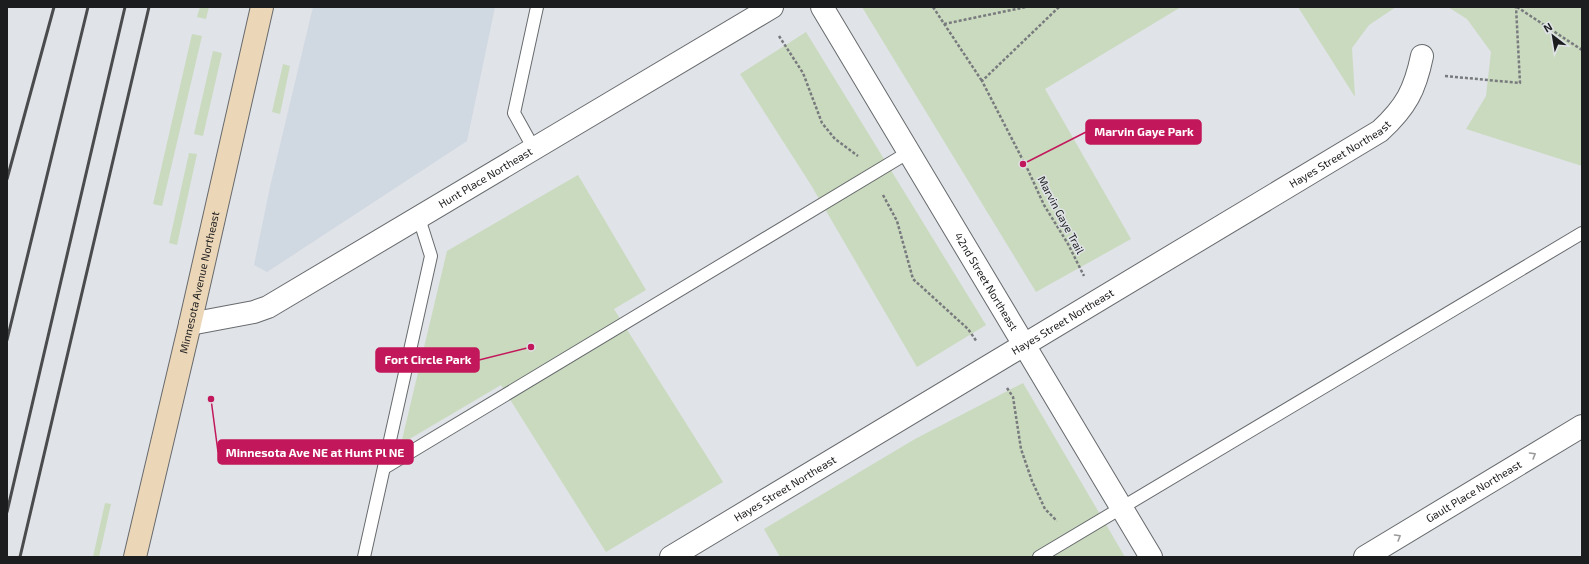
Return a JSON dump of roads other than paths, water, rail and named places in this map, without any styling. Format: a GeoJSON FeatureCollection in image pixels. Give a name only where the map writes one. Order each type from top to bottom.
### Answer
{"type":"FeatureCollection","features":[{"type":"Feature","properties":{"kind":"main road","name":"Minnesota Avenue Northeast"},"geometry":{"type":"LineString","coordinates":[[135,557],[262,7]]}},
{"type":"Feature","properties":{"kind":"street","name":"Hunt Place Northeast"},"geometry":{"type":"LineString","coordinates":[[190,324],[254,312],[268,307],[772,7]]}},
{"type":"Feature","properties":{"kind":"street","name":"42nd Street Northeast"},"geometry":{"type":"LineString","coordinates":[[822,7],[1151,557]]}},
{"type":"Feature","properties":{"kind":"street","name":"Hayes Street Northeast"},"geometry":{"type":"LineString","coordinates":[[671,557],[1380,131],[1404,106],[1412,90],[1420,65]]}},
{"type":"Feature","properties":{"kind":"street","name":"Gault Place Northeast"},"geometry":{"type":"LineString","coordinates":[[1365,557],[1582,426]]}},
{"type":"Feature","properties":{"kind":"lane"},"geometry":{"type":"LineString","coordinates":[[534,149],[514,113],[537,7]]}},
{"type":"Feature","properties":{"kind":"lane"},"geometry":{"type":"LineString","coordinates":[[384,468],[909,152]]}},
{"type":"Feature","properties":{"kind":"lane"},"geometry":{"type":"LineString","coordinates":[[364,557],[431,256],[419,218]]}},
{"type":"Feature","properties":{"kind":"lane"},"geometry":{"type":"LineString","coordinates":[[1039,557],[1582,233]]}},
{"type":"Feature","properties":{"kind":"railway"},"geometry":{"type":"LineString","coordinates":[[7,179],[54,7]]}},
{"type":"Feature","properties":{"kind":"railway"},"geometry":{"type":"LineString","coordinates":[[7,340],[88,7]]}},
{"type":"Feature","properties":{"kind":"railway"},"geometry":{"type":"LineString","coordinates":[[7,512],[125,7]]}},
{"type":"Feature","properties":{"kind":"railway"},"geometry":{"type":"LineString","coordinates":[[20,557],[149,7]]}},
{"type":"Feature","properties":{"kind":"place","name":"Marvin Gaye Park"},"geometry":{"type":"Point","coordinates":[1023,164]}},
{"type":"Feature","properties":{"kind":"place","name":"Fort Circle Park"},"geometry":{"type":"Point","coordinates":[531,347]}},
{"type":"Feature","properties":{"kind":"place","name":"Minnesota Ave NE at Hunt Pl NE"},"geometry":{"type":"Point","coordinates":[211,399]}}]}
